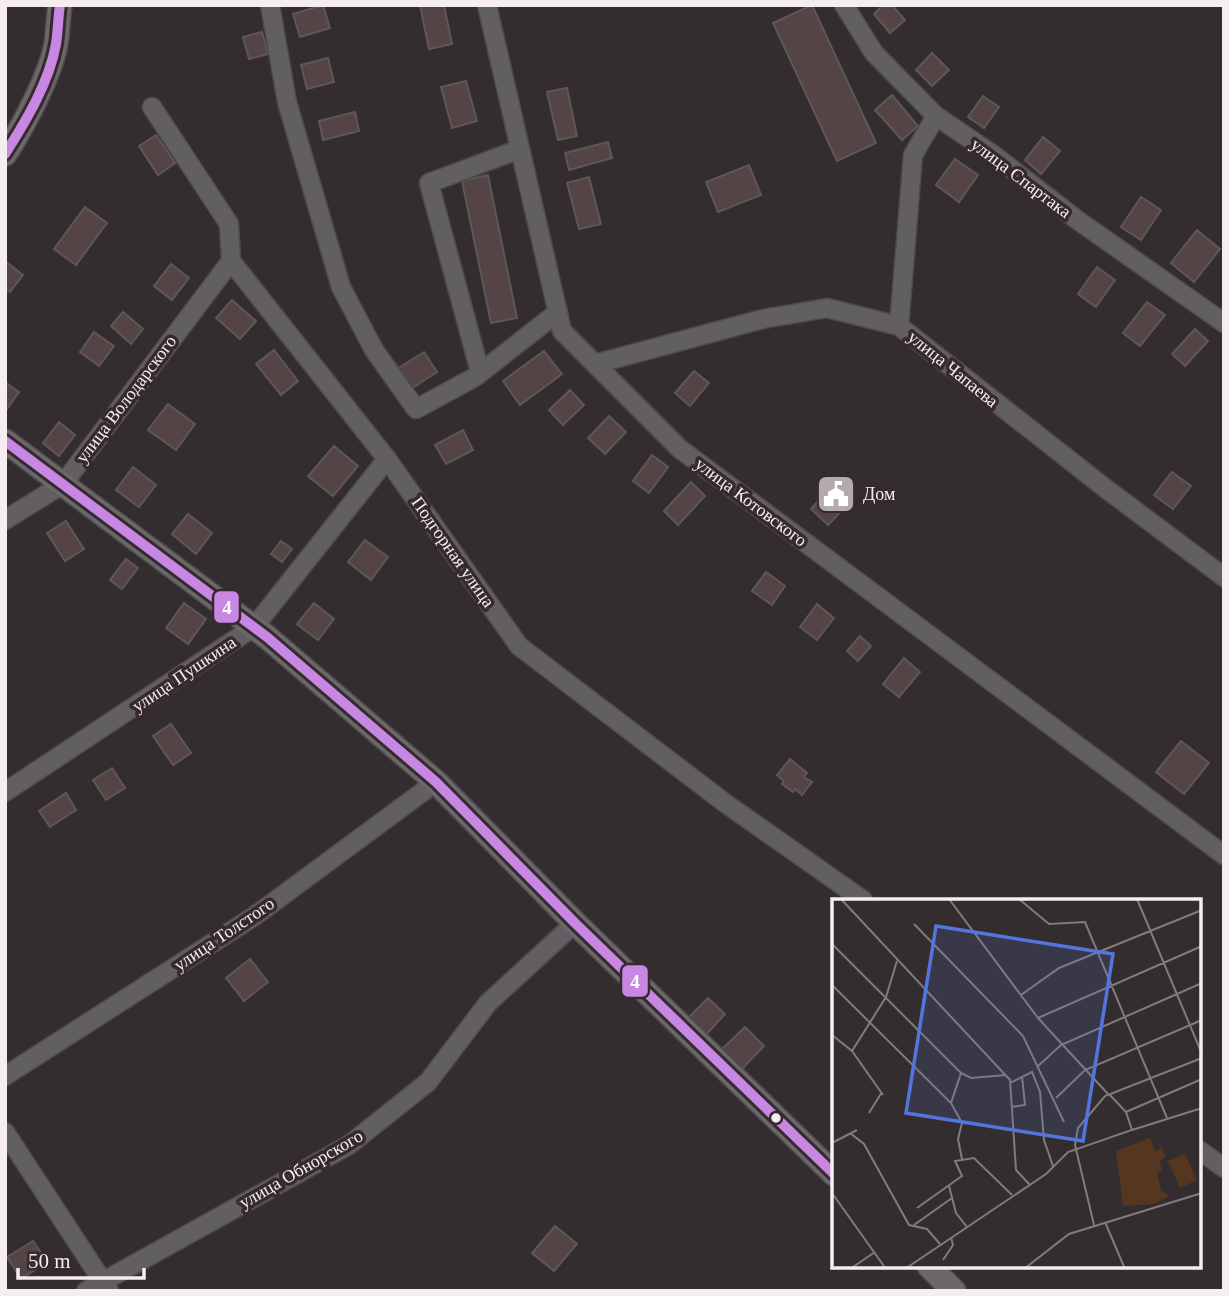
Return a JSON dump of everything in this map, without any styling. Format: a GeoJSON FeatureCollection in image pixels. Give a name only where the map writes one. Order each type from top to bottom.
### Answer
{"type":"FeatureCollection","features":[{"type":"Feature","properties":{"kind":"main road"},"geometry":{"type":"LineString","coordinates":[[5,154],[44,79],[55,46],[60,5]]}},
{"type":"Feature","properties":{"kind":"main road"},"geometry":{"type":"LineString","coordinates":[[5,441],[254,627],[436,782],[575,923],[832,1172]]}},
{"type":"Feature","properties":{"kind":"main road"},"geometry":{"type":"LineString","coordinates":[[931,1268],[954,1291]]}},
{"type":"Feature","properties":{"kind":"street"},"geometry":{"type":"LineString","coordinates":[[270,5],[287,102],[341,287],[374,350],[416,408],[475,377],[558,312]]}},
{"type":"Feature","properties":{"kind":"street","name":"улица Котовского"},"geometry":{"type":"LineString","coordinates":[[487,5],[562,331],[680,449],[1224,855]]}},
{"type":"Feature","properties":{"kind":"street","name":"улица Спартака"},"geometry":{"type":"LineString","coordinates":[[844,5],[874,53],[936,116],[1224,323]]}},
{"type":"Feature","properties":{"kind":"street"},"geometry":{"type":"LineString","coordinates":[[152,107],[229,224],[231,261]]}},
{"type":"Feature","properties":{"kind":"street"},"geometry":{"type":"LineString","coordinates":[[899,326],[913,155],[936,116]]}},
{"type":"Feature","properties":{"kind":"street"},"geometry":{"type":"LineString","coordinates":[[480,372],[429,183],[520,149]]}},
{"type":"Feature","properties":{"kind":"street","name":"Подгорная улица"},"geometry":{"type":"LineString","coordinates":[[231,261],[387,458],[519,646],[724,803],[860,899]]}},
{"type":"Feature","properties":{"kind":"street","name":"улица Володарского"},"geometry":{"type":"LineString","coordinates":[[5,520],[62,484],[231,261]]}},
{"type":"Feature","properties":{"kind":"street","name":"улица Чапаева"},"geometry":{"type":"LineString","coordinates":[[595,364],[763,319],[827,308],[899,326],[1062,455],[1224,577]]}},
{"type":"Feature","properties":{"kind":"street","name":"улица Пушкина"},"geometry":{"type":"LineString","coordinates":[[5,792],[254,627],[387,458]]}},
{"type":"Feature","properties":{"kind":"street","name":"улица Толстого"},"geometry":{"type":"LineString","coordinates":[[5,1076],[256,915],[436,782]]}},
{"type":"Feature","properties":{"kind":"street","name":"улица Обнорского"},"geometry":{"type":"LineString","coordinates":[[86,1291],[106,1286],[349,1146],[428,1082],[488,1003],[575,923]]}},
{"type":"Feature","properties":{"kind":"street"},"geometry":{"type":"LineString","coordinates":[[5,1132],[106,1286]]}},
{"type":"Feature","properties":{"kind":"street"},"geometry":{"type":"LineString","coordinates":[[1201,1151],[1224,1168]]}},
{"type":"Feature","properties":{"kind":"building"},"geometry":{"type":"Polygon","coordinates":[[[323,5],[330,28],[300,37],[293,14],[323,5]]]}},
{"type":"Feature","properties":{"kind":"building"},"geometry":{"type":"Polygon","coordinates":[[[420,5],[444,5],[452,44],[429,49],[420,5]]]}},
{"type":"Feature","properties":{"kind":"building"},"geometry":{"type":"Polygon","coordinates":[[[812,5],[876,143],[837,161],[773,23],[812,5]]]}},
{"type":"Feature","properties":{"kind":"building"},"geometry":{"type":"Polygon","coordinates":[[[883,5],[892,5],[905,20],[890,33],[874,14],[883,5]]]}},
{"type":"Feature","properties":{"kind":"building"},"geometry":{"type":"Polygon","coordinates":[[[262,32],[268,54],[249,59],[243,37],[262,32]]]}},
{"type":"Feature","properties":{"kind":"building"},"geometry":{"type":"Polygon","coordinates":[[[932,53],[949,70],[932,86],[916,70],[932,53]]]}},
{"type":"Feature","properties":{"kind":"building"},"geometry":{"type":"Polygon","coordinates":[[[328,58],[334,82],[307,89],[301,65],[328,58]]]}},
{"type":"Feature","properties":{"kind":"building"},"geometry":{"type":"Polygon","coordinates":[[[466,81],[477,121],[452,128],[441,87],[466,81]]]}},
{"type":"Feature","properties":{"kind":"building"},"geometry":{"type":"Polygon","coordinates":[[[567,88],[577,136],[558,140],[547,92],[567,88]]]}},
{"type":"Feature","properties":{"kind":"building"},"geometry":{"type":"Polygon","coordinates":[[[892,95],[918,126],[902,140],[875,110],[892,95]]]}},
{"type":"Feature","properties":{"kind":"building"},"geometry":{"type":"Polygon","coordinates":[[[983,96],[999,107],[984,128],[968,117],[983,96]]]}},
{"type":"Feature","properties":{"kind":"building"},"geometry":{"type":"Polygon","coordinates":[[[355,112],[359,131],[323,140],[319,121],[355,112]]]}},
{"type":"Feature","properties":{"kind":"building"},"geometry":{"type":"Polygon","coordinates":[[[156,135],[175,163],[158,175],[139,146],[156,135]]]}},
{"type":"Feature","properties":{"kind":"building"},"geometry":{"type":"Polygon","coordinates":[[[1043,137],[1060,151],[1041,174],[1025,160],[1043,137]]]}},
{"type":"Feature","properties":{"kind":"building"},"geometry":{"type":"Polygon","coordinates":[[[608,142],[612,158],[569,170],[565,153],[608,142]]]}},
{"type":"Feature","properties":{"kind":"building"},"geometry":{"type":"Polygon","coordinates":[[[955,159],[978,175],[959,202],[936,185],[955,159]]]}},
{"type":"Feature","properties":{"kind":"building"},"geometry":{"type":"Polygon","coordinates":[[[749,165],[761,195],[718,212],[706,182],[749,165]]]}},
{"type":"Feature","properties":{"kind":"building"},"geometry":{"type":"Polygon","coordinates":[[[488,175],[517,318],[491,323],[462,181],[488,175]]]}},
{"type":"Feature","properties":{"kind":"building"},"geometry":{"type":"Polygon","coordinates":[[[589,177],[601,224],[579,229],[567,183],[589,177]]]}},
{"type":"Feature","properties":{"kind":"building"},"geometry":{"type":"Polygon","coordinates":[[[1141,197],[1161,210],[1141,240],[1121,227],[1141,197]]]}},
{"type":"Feature","properties":{"kind":"building"},"geometry":{"type":"Polygon","coordinates":[[[85,207],[107,223],[76,265],[54,249],[85,207]]]}},
{"type":"Feature","properties":{"kind":"building"},"geometry":{"type":"Polygon","coordinates":[[[1197,230],[1220,249],[1194,282],[1171,263],[1197,230]]]}},
{"type":"Feature","properties":{"kind":"building"},"geometry":{"type":"Polygon","coordinates":[[[5,261],[23,275],[10,292],[5,289],[5,261]]]}},
{"type":"Feature","properties":{"kind":"building"},"geometry":{"type":"Polygon","coordinates":[[[171,264],[189,278],[172,300],[154,286],[171,264]]]}},
{"type":"Feature","properties":{"kind":"building"},"geometry":{"type":"Polygon","coordinates":[[[1097,267],[1115,280],[1096,307],[1078,294],[1097,267]]]}},
{"type":"Feature","properties":{"kind":"building"},"geometry":{"type":"Polygon","coordinates":[[[232,300],[256,321],[240,339],[216,318],[232,300]]]}},
{"type":"Feature","properties":{"kind":"building"},"geometry":{"type":"Polygon","coordinates":[[[1147,302],[1165,315],[1140,346],[1123,333],[1147,302]]]}},
{"type":"Feature","properties":{"kind":"building"},"geometry":{"type":"Polygon","coordinates":[[[123,312],[143,329],[131,344],[111,326],[123,312]]]}},
{"type":"Feature","properties":{"kind":"building"},"geometry":{"type":"Polygon","coordinates":[[[1195,329],[1208,341],[1185,366],[1172,354],[1195,329]]]}},
{"type":"Feature","properties":{"kind":"building"},"geometry":{"type":"Polygon","coordinates":[[[94,332],[114,346],[99,366],[80,352],[94,332]]]}},
{"type":"Feature","properties":{"kind":"building"},"geometry":{"type":"Polygon","coordinates":[[[274,350],[298,381],[281,395],[256,364],[274,350]]]}},
{"type":"Feature","properties":{"kind":"building"},"geometry":{"type":"Polygon","coordinates":[[[544,351],[562,374],[520,405],[503,381],[544,351]]]}},
{"type":"Feature","properties":{"kind":"building"},"geometry":{"type":"Polygon","coordinates":[[[424,352],[437,372],[411,389],[397,369],[424,352]]]}},
{"type":"Feature","properties":{"kind":"building"},"geometry":{"type":"Polygon","coordinates":[[[694,371],[709,383],[690,406],[675,393],[694,371]]]}},
{"type":"Feature","properties":{"kind":"building"},"geometry":{"type":"Polygon","coordinates":[[[5,382],[19,392],[7,409],[5,408],[5,382]]]}},
{"type":"Feature","properties":{"kind":"building"},"geometry":{"type":"Polygon","coordinates":[[[570,390],[584,405],[563,425],[549,410],[570,390]]]}},
{"type":"Feature","properties":{"kind":"building"},"geometry":{"type":"Polygon","coordinates":[[[168,404],[195,424],[176,450],[148,430],[168,404]]]}},
{"type":"Feature","properties":{"kind":"building"},"geometry":{"type":"Polygon","coordinates":[[[609,416],[626,432],[605,454],[588,438],[609,416]]]}},
{"type":"Feature","properties":{"kind":"building"},"geometry":{"type":"Polygon","coordinates":[[[59,422],[75,435],[59,456],[43,443],[59,422]]]}},
{"type":"Feature","properties":{"kind":"building"},"geometry":{"type":"Polygon","coordinates":[[[463,430],[473,450],[446,464],[435,445],[463,430]]]}},
{"type":"Feature","properties":{"kind":"building"},"geometry":{"type":"Polygon","coordinates":[[[334,446],[358,466],[333,496],[308,476],[334,446]]]}},
{"type":"Feature","properties":{"kind":"building"},"geometry":{"type":"Polygon","coordinates":[[[652,455],[668,467],[649,493],[633,481],[652,455]]]}},
{"type":"Feature","properties":{"kind":"building"},"geometry":{"type":"Polygon","coordinates":[[[133,467],[156,485],[139,507],[116,490],[133,467]]]}},
{"type":"Feature","properties":{"kind":"building"},"geometry":{"type":"Polygon","coordinates":[[[1172,472],[1191,486],[1173,509],[1154,495],[1172,472]]]}},
{"type":"Feature","properties":{"kind":"building"},"geometry":{"type":"Polygon","coordinates":[[[691,482],[705,496],[678,525],[664,511],[691,482]]]}},
{"type":"Feature","properties":{"kind":"building"},"geometry":{"type":"Polygon","coordinates":[[[833,484],[851,501],[828,525],[811,509],[833,484]]]}},
{"type":"Feature","properties":{"kind":"building"},"geometry":{"type":"Polygon","coordinates":[[[188,514],[212,533],[196,554],[172,534],[188,514]]]}},
{"type":"Feature","properties":{"kind":"building"},"geometry":{"type":"Polygon","coordinates":[[[66,521],[84,549],[65,561],[47,533],[66,521]]]}},
{"type":"Feature","properties":{"kind":"building"},"geometry":{"type":"Polygon","coordinates":[[[365,540],[388,557],[371,580],[348,562],[365,540]]]}},
{"type":"Feature","properties":{"kind":"building"},"geometry":{"type":"Polygon","coordinates":[[[281,541],[292,549],[282,562],[271,554],[281,541]]]}},
{"type":"Feature","properties":{"kind":"building"},"geometry":{"type":"Polygon","coordinates":[[[126,559],[138,568],[122,589],[110,580],[126,559]]]}},
{"type":"Feature","properties":{"kind":"building"},"geometry":{"type":"Polygon","coordinates":[[[766,572],[785,586],[772,605],[752,591],[766,572]]]}},
{"type":"Feature","properties":{"kind":"building"},"geometry":{"type":"Polygon","coordinates":[[[184,603],[206,619],[188,644],[166,628],[184,603]]]}},
{"type":"Feature","properties":{"kind":"building"},"geometry":{"type":"Polygon","coordinates":[[[314,603],[334,619],[318,640],[297,624],[314,603]]]}},
{"type":"Feature","properties":{"kind":"building"},"geometry":{"type":"Polygon","coordinates":[[[817,604],[834,618],[817,640],[800,627],[817,604]]]}},
{"type":"Feature","properties":{"kind":"building"},"geometry":{"type":"Polygon","coordinates":[[[860,636],[871,646],[858,661],[847,651],[860,636]]]}},
{"type":"Feature","properties":{"kind":"building"},"geometry":{"type":"Polygon","coordinates":[[[904,658],[920,672],[899,697],[883,684],[904,658]]]}},
{"type":"Feature","properties":{"kind":"building"},"geometry":{"type":"Polygon","coordinates":[[[171,724],[191,753],[173,765],[153,736],[171,724]]]}},
{"type":"Feature","properties":{"kind":"building"},"geometry":{"type":"Polygon","coordinates":[[[1181,741],[1209,763],[1184,794],[1156,772],[1181,741]]]}},
{"type":"Feature","properties":{"kind":"building"},"geometry":{"type":"Polygon","coordinates":[[[790,759],[807,773],[804,777],[812,782],[802,795],[782,784],[784,781],[777,775],[790,759]]]}},
{"type":"Feature","properties":{"kind":"building"},"geometry":{"type":"Polygon","coordinates":[[[112,768],[125,788],[106,800],[93,780],[112,768]]]}},
{"type":"Feature","properties":{"kind":"building"},"geometry":{"type":"Polygon","coordinates":[[[66,793],[76,810],[50,827],[39,811],[66,793]]]}},
{"type":"Feature","properties":{"kind":"building"},"geometry":{"type":"Polygon","coordinates":[[[250,959],[268,982],[244,1001],[226,978],[250,959]]]}},
{"type":"Feature","properties":{"kind":"building"},"geometry":{"type":"Polygon","coordinates":[[[708,998],[725,1014],[704,1037],[686,1020],[708,998]]]}},
{"type":"Feature","properties":{"kind":"building"},"geometry":{"type":"Polygon","coordinates":[[[745,1027],[764,1046],[738,1073],[718,1053],[745,1027]]]}},
{"type":"Feature","properties":{"kind":"building"},"geometry":{"type":"Polygon","coordinates":[[[555,1226],[577,1244],[554,1271],[532,1253],[555,1226]]]}},
{"type":"Feature","properties":{"kind":"building"},"geometry":{"type":"Polygon","coordinates":[[[33,1241],[47,1262],[21,1279],[7,1257],[33,1241]]]}},
{"type":"Feature","properties":{"kind":"transit line","name":"4"},"geometry":{"type":"LineString","coordinates":[[5,154],[29,115],[48,73],[56,44],[60,5]]}},
{"type":"Feature","properties":{"kind":"transit line","name":"4"},"geometry":{"type":"LineString","coordinates":[[5,441],[267,637],[436,782],[575,923],[832,1172]]}},
{"type":"Feature","properties":{"kind":"place","name":"Дом"},"geometry":{"type":"Point","coordinates":[836,494]}}]}
